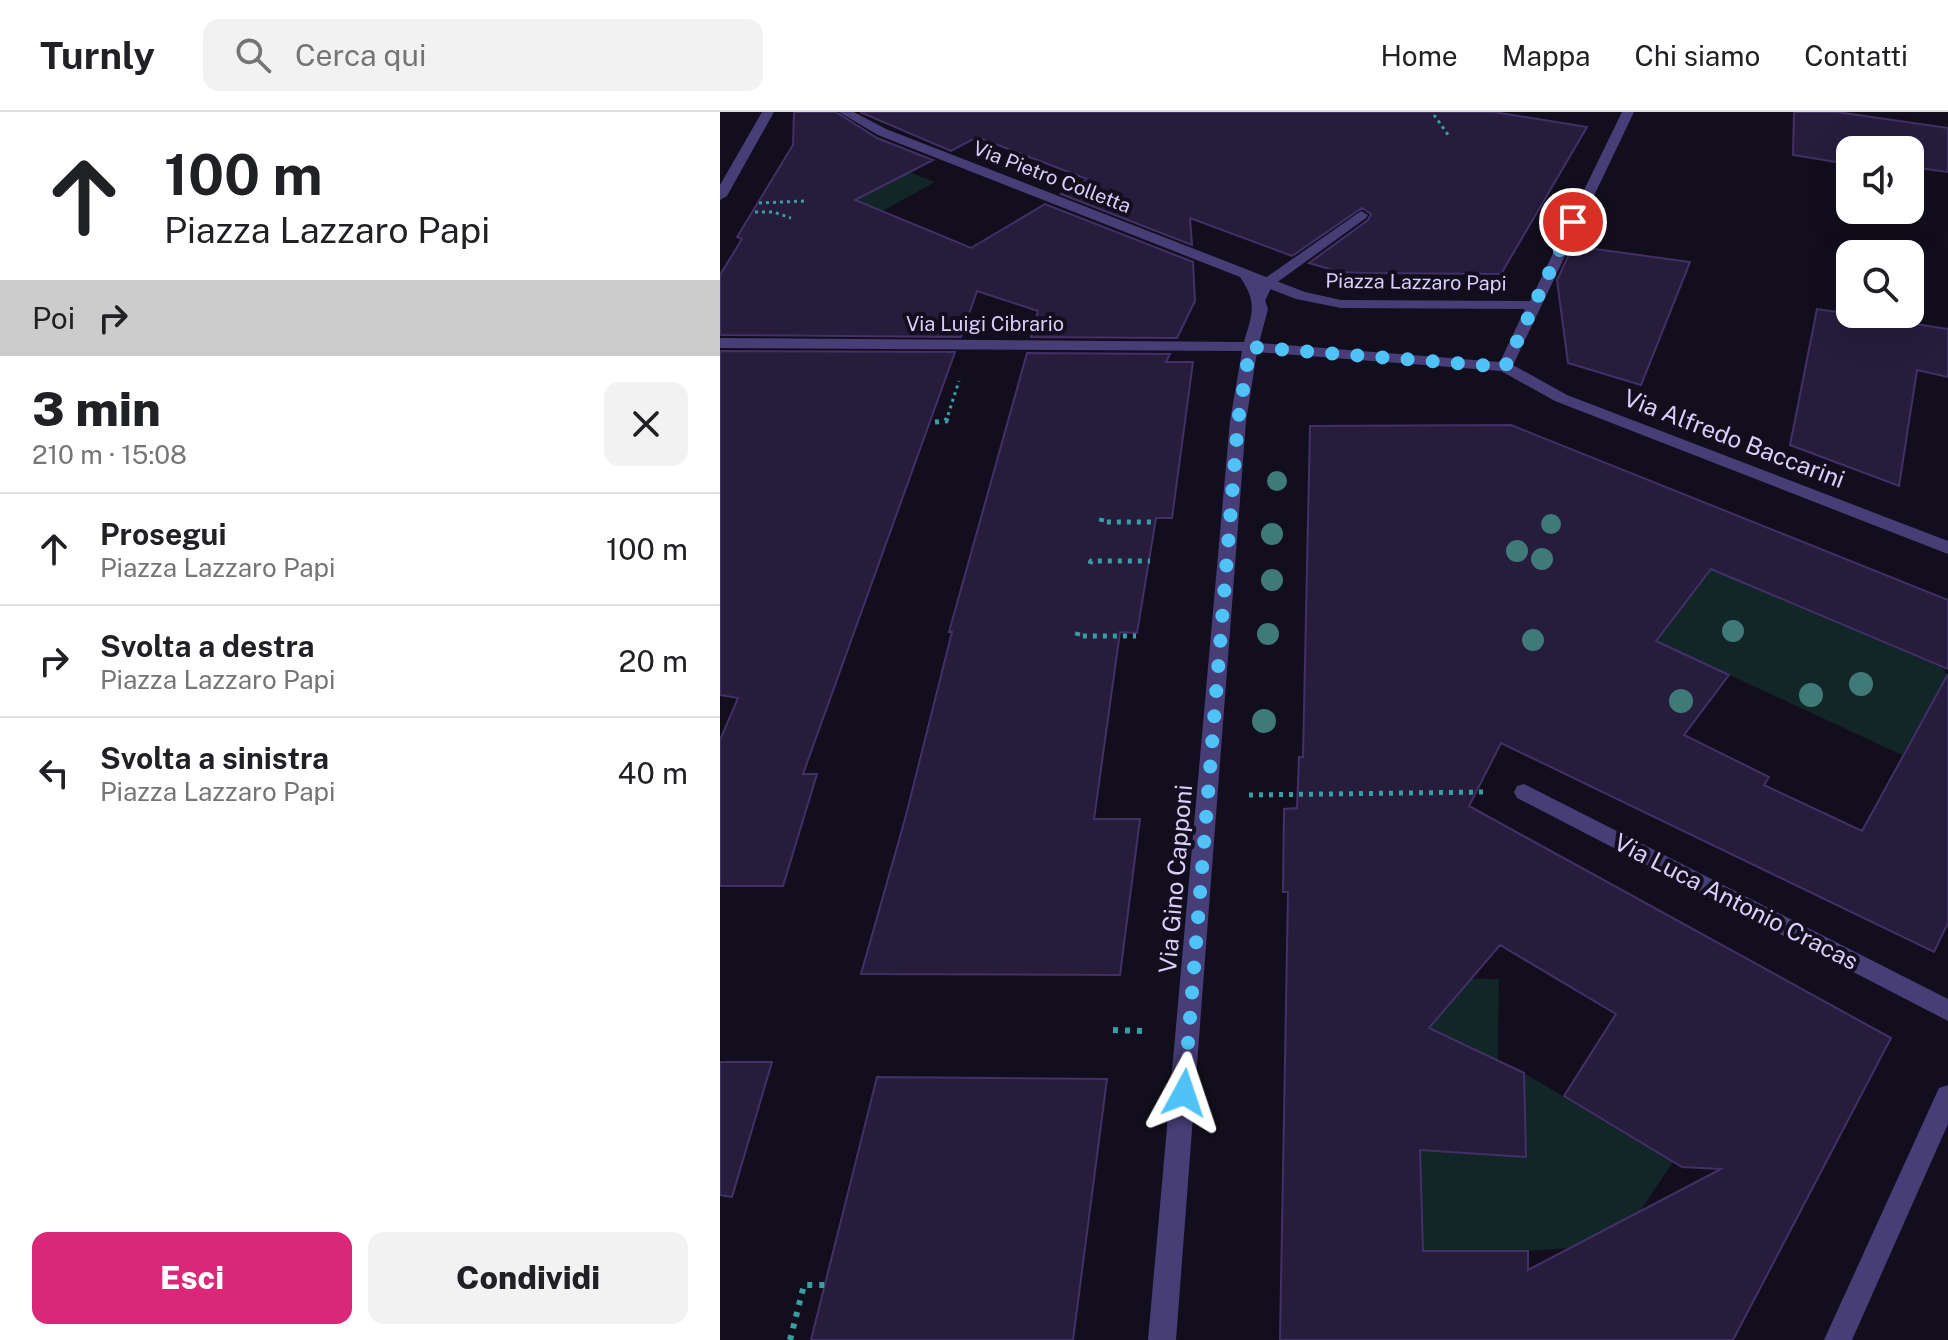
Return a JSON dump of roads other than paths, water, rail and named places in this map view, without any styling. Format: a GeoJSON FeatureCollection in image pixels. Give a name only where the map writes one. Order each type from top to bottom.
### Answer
{"type":"FeatureCollection","features":[{"type":"Feature","properties":{"kind":"street"},"geometry":{"type":"LineString","coordinates":[[720,196],[768,112]]}},
{"type":"Feature","properties":{"kind":"street","name":"Via Pietro Colletta"},"geometry":{"type":"LineString","coordinates":[[845,112],[882,132],[1247,277],[1263,291]]}},
{"type":"Feature","properties":{"kind":"street"},"geometry":{"type":"LineString","coordinates":[[1533,305],[1628,112]]}},
{"type":"Feature","properties":{"kind":"street"},"geometry":{"type":"LineString","coordinates":[[1361,215],[1263,291],[1260,319],[1250,347],[1505,367]]}},
{"type":"Feature","properties":{"kind":"street","name":"Piazza Lazzaro Papi"},"geometry":{"type":"LineString","coordinates":[[1263,291],[1341,304],[1533,305],[1505,367]]}},
{"type":"Feature","properties":{"kind":"street","name":"Via Luigi Cibrario"},"geometry":{"type":"LineString","coordinates":[[720,343],[1250,347]]}},
{"type":"Feature","properties":{"kind":"street","name":"Via Gino Capponi"},"geometry":{"type":"LineString","coordinates":[[1162,1340],[1238,421],[1250,347]]}},
{"type":"Feature","properties":{"kind":"street","name":"Via Alfredo Baccarini"},"geometry":{"type":"LineString","coordinates":[[1505,367],[1561,398],[1948,548]]}},
{"type":"Feature","properties":{"kind":"street","name":"Via Luca Antonio Cracas"},"geometry":{"type":"LineString","coordinates":[[1524,792],[1948,1011]]}},
{"type":"Feature","properties":{"kind":"street"},"geometry":{"type":"LineString","coordinates":[[1838,1340],[1948,1096]]}}]}
